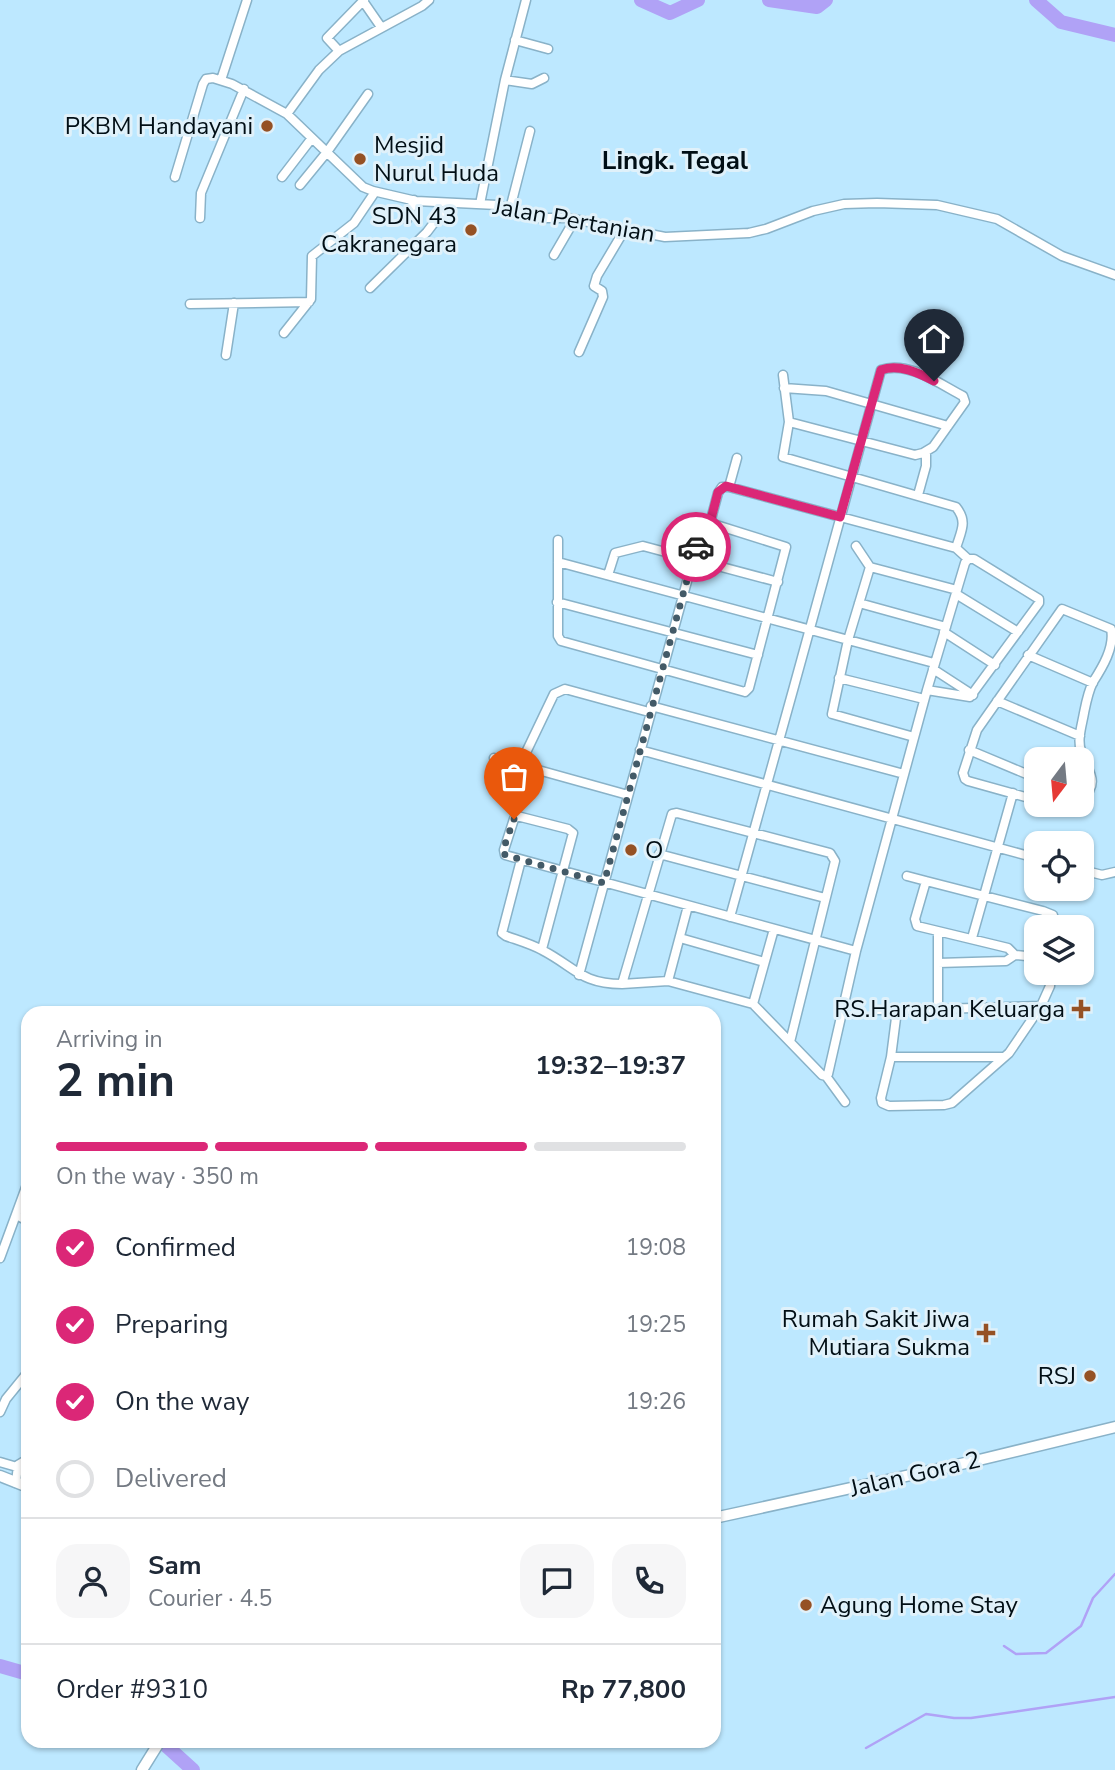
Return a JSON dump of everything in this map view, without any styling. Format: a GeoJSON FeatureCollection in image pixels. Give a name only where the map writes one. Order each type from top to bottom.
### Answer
{"type":"FeatureCollection","features":[{"type":"Feature","properties":{"kind":"street"},"geometry":{"type":"LineString","coordinates":[[175,177],[202,84],[210,78],[221,80],[247,0]]}},
{"type":"Feature","properties":{"kind":"street"},"geometry":{"type":"LineString","coordinates":[[287,114],[312,79],[339,51],[429,0]]}},
{"type":"Feature","properties":{"kind":"street"},"geometry":{"type":"LineString","coordinates":[[480,204],[505,80],[526,0]]}},
{"type":"Feature","properties":{"kind":"street"},"geometry":{"type":"LineString","coordinates":[[339,51],[327,38],[363,1],[382,27]]}},
{"type":"Feature","properties":{"kind":"street"},"geometry":{"type":"LineString","coordinates":[[515,40],[548,49]]}},
{"type":"Feature","properties":{"kind":"street"},"geometry":{"type":"LineString","coordinates":[[505,80],[532,83],[544,78]]}},
{"type":"Feature","properties":{"kind":"street","name":"Jalan Pertanian"},"geometry":{"type":"LineString","coordinates":[[221,80],[244,89],[287,114],[363,187],[375,192],[414,200],[480,204],[539,218],[576,219],[665,237],[740,234],[766,229],[820,209],[844,204],[937,205],[997,219],[1062,256],[1115,275]]}},
{"type":"Feature","properties":{"kind":"street"},"geometry":{"type":"LineString","coordinates":[[200,218],[201,193],[244,89]]}},
{"type":"Feature","properties":{"kind":"street"},"geometry":{"type":"LineString","coordinates":[[300,185],[368,94]]}},
{"type":"Feature","properties":{"kind":"street"},"geometry":{"type":"LineString","coordinates":[[510,209],[530,131]]}},
{"type":"Feature","properties":{"kind":"street"},"geometry":{"type":"LineString","coordinates":[[282,177],[312,138]]}},
{"type":"Feature","properties":{"kind":"street"},"geometry":{"type":"LineString","coordinates":[[284,334],[309,302],[312,290],[312,256],[354,223],[375,192]]}},
{"type":"Feature","properties":{"kind":"street"},"geometry":{"type":"LineString","coordinates":[[407,220],[414,200]]}},
{"type":"Feature","properties":{"kind":"street"},"geometry":{"type":"LineString","coordinates":[[370,288],[427,232],[449,203]]}},
{"type":"Feature","properties":{"kind":"street"},"geometry":{"type":"LineString","coordinates":[[554,255],[576,219]]}},
{"type":"Feature","properties":{"kind":"street"},"geometry":{"type":"LineString","coordinates":[[579,352],[603,297],[602,291],[594,286],[597,276],[625,229]]}},
{"type":"Feature","properties":{"kind":"street"},"geometry":{"type":"LineString","coordinates":[[190,304],[309,302]]}},
{"type":"Feature","properties":{"kind":"street"},"geometry":{"type":"LineString","coordinates":[[226,355],[234,303]]}},
{"type":"Feature","properties":{"kind":"street"},"geometry":{"type":"LineString","coordinates":[[730,917],[780,741],[808,629],[840,517],[861,441],[871,404],[883,368],[919,373],[965,400],[964,407],[933,447],[915,455],[861,441],[789,422]]}},
{"type":"Feature","properties":{"kind":"street"},"geometry":{"type":"LineString","coordinates":[[783,375],[789,422],[783,457],[952,505],[962,515],[964,522],[956,548]]}},
{"type":"Feature","properties":{"kind":"street"},"geometry":{"type":"LineString","coordinates":[[785,388],[817,389],[948,426]]}},
{"type":"Feature","properties":{"kind":"street"},"geometry":{"type":"LineString","coordinates":[[918,495],[926,466],[926,452]]}},
{"type":"Feature","properties":{"kind":"street"},"geometry":{"type":"LineString","coordinates":[[729,487],[737,458]]}},
{"type":"Feature","properties":{"kind":"street"},"geometry":{"type":"LineString","coordinates":[[710,523],[720,490],[726,486],[956,548],[968,559],[974,559],[1039,599],[1039,603],[973,695],[966,698],[927,690]]}},
{"type":"Feature","properties":{"kind":"street"},"geometry":{"type":"LineString","coordinates":[[558,540],[558,636],[561,641],[662,669],[745,692],[749,688],[787,550],[784,545],[710,523],[702,527],[683,596],[662,669],[650,709],[579,975]]}},
{"type":"Feature","properties":{"kind":"street"},"geometry":{"type":"LineString","coordinates":[[608,575],[615,553],[639,546],[778,582]]}},
{"type":"Feature","properties":{"kind":"street"},"geometry":{"type":"LineString","coordinates":[[856,546],[870,567],[957,592],[1018,632]]}},
{"type":"Feature","properties":{"kind":"street"},"geometry":{"type":"LineString","coordinates":[[826,1076],[856,951],[924,699],[968,559]]}},
{"type":"Feature","properties":{"kind":"street"},"geometry":{"type":"LineString","coordinates":[[558,562],[848,640],[934,666],[973,695]]}},
{"type":"Feature","properties":{"kind":"street"},"geometry":{"type":"LineString","coordinates":[[870,567],[848,640],[832,714],[914,737]]}},
{"type":"Feature","properties":{"kind":"street"},"geometry":{"type":"LineString","coordinates":[[557,602],[758,655]]}},
{"type":"Feature","properties":{"kind":"street"},"geometry":{"type":"LineString","coordinates":[[859,603],[945,630],[995,665]]}},
{"type":"Feature","properties":{"kind":"street"},"geometry":{"type":"LineString","coordinates":[[1024,796],[965,779],[964,770],[977,730],[1062,610],[1111,629],[1114,635],[1108,662],[1093,683],[1087,698],[1080,747]]}},
{"type":"Feature","properties":{"kind":"street"},"geometry":{"type":"LineString","coordinates":[[1028,655],[1093,683]]}},
{"type":"Feature","properties":{"kind":"street"},"geometry":{"type":"LineString","coordinates":[[839,678],[924,699]]}},
{"type":"Feature","properties":{"kind":"street"},"geometry":{"type":"LineString","coordinates":[[520,765],[554,694],[565,689],[904,774]]}},
{"type":"Feature","properties":{"kind":"street"},"geometry":{"type":"LineString","coordinates":[[997,701],[1080,736]]}},
{"type":"Feature","properties":{"kind":"street"},"geometry":{"type":"LineString","coordinates":[[640,750],[1024,855]]}},
{"type":"Feature","properties":{"kind":"street"},"geometry":{"type":"LineString","coordinates":[[970,750],[1024,773]]}},
{"type":"Feature","properties":{"kind":"street"},"geometry":{"type":"LineString","coordinates":[[494,758],[628,795]]}},
{"type":"Feature","properties":{"kind":"street"},"geometry":{"type":"LineString","coordinates":[[972,939],[1013,793]]}},
{"type":"Feature","properties":{"kind":"street"},"geometry":{"type":"LineString","coordinates":[[622,984],[669,816],[674,813],[830,853],[835,861],[790,1042]]}},
{"type":"Feature","properties":{"kind":"street"},"geometry":{"type":"LineString","coordinates":[[541,949],[562,871],[573,835],[572,831],[517,816],[503,850],[505,855],[521,860],[562,871],[604,883],[647,894],[688,906],[856,951]]}},
{"type":"Feature","properties":{"kind":"street"},"geometry":{"type":"LineString","coordinates":[[659,854],[825,898]]}},
{"type":"Feature","properties":{"kind":"street"},"geometry":{"type":"LineString","coordinates":[[521,860],[502,933],[506,936],[541,949],[579,975],[603,984],[668,981],[753,1004],[826,1076],[845,1101]]}},
{"type":"Feature","properties":{"kind":"street"},"geometry":{"type":"LineString","coordinates":[[1094,874],[1115,872]]}},
{"type":"Feature","properties":{"kind":"street"},"geometry":{"type":"LineString","coordinates":[[907,876],[1052,915]]}},
{"type":"Feature","properties":{"kind":"street"},"geometry":{"type":"LineString","coordinates":[[926,881],[915,923],[920,927],[1008,948],[1015,955],[1024,956]]}},
{"type":"Feature","properties":{"kind":"street"},"geometry":{"type":"LineString","coordinates":[[668,981],[688,906]]}},
{"type":"Feature","properties":{"kind":"street"},"geometry":{"type":"LineString","coordinates":[[753,1004],[774,929]]}},
{"type":"Feature","properties":{"kind":"street"},"geometry":{"type":"LineString","coordinates":[[938,1009],[939,932]]}},
{"type":"Feature","properties":{"kind":"street"},"geometry":{"type":"LineString","coordinates":[[680,937],[764,962]]}},
{"type":"Feature","properties":{"kind":"street"},"geometry":{"type":"LineString","coordinates":[[938,963],[1010,960],[1015,955]]}},
{"type":"Feature","properties":{"kind":"street"},"geometry":{"type":"LineString","coordinates":[[897,1010],[882,1103],[889,1106],[944,1105],[952,1103],[1010,1053],[1041,1006],[1050,985]]}},
{"type":"Feature","properties":{"kind":"street"},"geometry":{"type":"LineString","coordinates":[[876,1010],[1041,1006]]}},
{"type":"Feature","properties":{"kind":"street"},"geometry":{"type":"LineString","coordinates":[[891,1057],[1004,1057]]}},
{"type":"Feature","properties":{"kind":"street"},"geometry":{"type":"LineString","coordinates":[[0,1258],[21,1201]]}},
{"type":"Feature","properties":{"kind":"street"},"geometry":{"type":"LineString","coordinates":[[16,1215],[21,1218]]}},
{"type":"Feature","properties":{"kind":"street"},"geometry":{"type":"LineString","coordinates":[[0,1412],[6,1399],[21,1381]]}},
{"type":"Feature","properties":{"kind":"street","name":"Jalan Gora 2"},"geometry":{"type":"LineString","coordinates":[[721,1516],[1115,1427]]}},
{"type":"Feature","properties":{"kind":"street"},"geometry":{"type":"LineString","coordinates":[[0,1462],[17,1467]]}},
{"type":"Feature","properties":{"kind":"street"},"geometry":{"type":"LineString","coordinates":[[17,1467],[21,1464]]}},
{"type":"Feature","properties":{"kind":"street"},"geometry":{"type":"LineString","coordinates":[[16,1483],[19,1472],[17,1467]]}},
{"type":"Feature","properties":{"kind":"street"},"geometry":{"type":"LineString","coordinates":[[0,1476],[21,1485]]}},
{"type":"Feature","properties":{"kind":"street"},"geometry":{"type":"LineString","coordinates":[[142,1770],[155,1748]]}},
{"type":"Feature","properties":{"kind":"waterway"},"geometry":{"type":"LineString","coordinates":[[641,0],[670,13],[698,0]]}},
{"type":"Feature","properties":{"kind":"waterway"},"geometry":{"type":"LineString","coordinates":[[769,0],[817,7],[826,0]]}},
{"type":"Feature","properties":{"kind":"waterway"},"geometry":{"type":"LineString","coordinates":[[1036,0],[1061,22],[1115,35]]}},
{"type":"Feature","properties":{"kind":"waterway"},"geometry":{"type":"LineString","coordinates":[[1004,1646],[1016,1654],[1046,1653],[1081,1626],[1093,1598],[1115,1574]]}},
{"type":"Feature","properties":{"kind":"waterway"},"geometry":{"type":"LineString","coordinates":[[0,1666],[21,1672]]}},
{"type":"Feature","properties":{"kind":"waterway"},"geometry":{"type":"LineString","coordinates":[[866,1748],[926,1714],[971,1718],[1115,1697]]}},
{"type":"Feature","properties":{"kind":"waterway"},"geometry":{"type":"LineString","coordinates":[[169,1748],[193,1770]]}},
{"type":"Feature","properties":{"kind":"way so far"},"geometry":{"type":"LineString","coordinates":[[514,819],[503,850],[505,855],[604,883],[696,547]]}},
{"type":"Feature","properties":{"kind":"place","name":"PKBM Handayani"},"geometry":{"type":"Point","coordinates":[267,126]}},
{"type":"Feature","properties":{"kind":"place","name":"Mesjid Nurul Huda"},"geometry":{"type":"Point","coordinates":[360,159]}},
{"type":"Feature","properties":{"kind":"place","name":"SDN 43 Cakranegara"},"geometry":{"type":"Point","coordinates":[471,230]}},
{"type":"Feature","properties":{"kind":"place","name":"O"},"geometry":{"type":"Point","coordinates":[631,850]}},
{"type":"Feature","properties":{"kind":"place","name":"RS.Harapan Keluarga"},"geometry":{"type":"Point","coordinates":[1081,1009]}},
{"type":"Feature","properties":{"kind":"place","name":"Rumah Sakit Jiwa Mutiara Sukma"},"geometry":{"type":"Point","coordinates":[986,1333]}},
{"type":"Feature","properties":{"kind":"place","name":"RSJ"},"geometry":{"type":"Point","coordinates":[1090,1376]}},
{"type":"Feature","properties":{"kind":"place","name":"Agung Home Stay"},"geometry":{"type":"Point","coordinates":[806,1605]}},
{"type":"Feature","properties":{"kind":"district","name":"Lingk. Tegal"},"geometry":{"type":"Point","coordinates":[675,160]}},
{"type":"Feature","properties":{"kind":"route"},"geometry":{"type":"LineString","coordinates":[[696,547],[702,527],[710,523],[718,492],[726,486],[840,517],[881,370],[887,367],[904,369],[934,381]]}}]}
